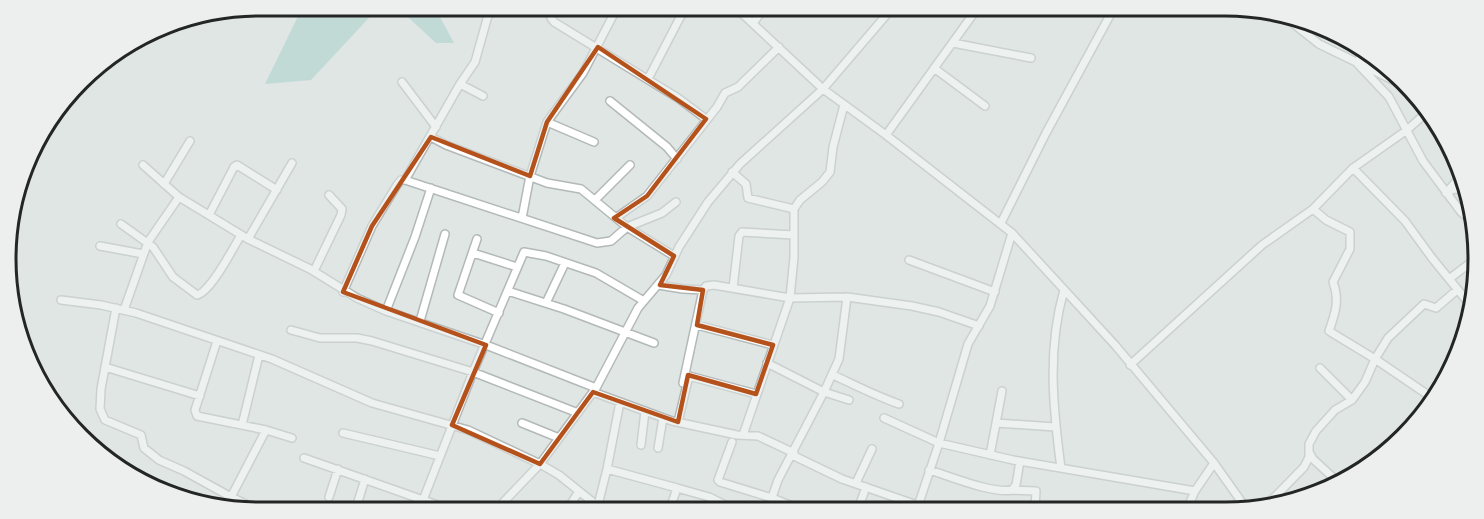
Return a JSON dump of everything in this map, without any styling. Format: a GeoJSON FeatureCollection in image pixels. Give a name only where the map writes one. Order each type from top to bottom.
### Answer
{"type":"FeatureCollection","features":[{"type":"Feature","properties":{"kind":"street"},"geometry":{"type":"LineString","coordinates":[[344,292],[372,226],[397,185],[405,180],[475,62],[488,16]]}},
{"type":"Feature","properties":{"kind":"street"},"geometry":{"type":"LineString","coordinates":[[552,16],[554,21],[568,32],[598,47],[678,98],[706,119]]}},
{"type":"Feature","properties":{"kind":"street"},"geometry":{"type":"LineString","coordinates":[[522,218],[530,176],[547,122],[583,74],[613,16]]}},
{"type":"Feature","properties":{"kind":"street"},"geometry":{"type":"LineString","coordinates":[[648,79],[681,16]]}},
{"type":"Feature","properties":{"kind":"street"},"geometry":{"type":"LineString","coordinates":[[745,16],[823,89],[1012,233],[1115,345],[1214,463],[1241,502]]}},
{"type":"Feature","properties":{"kind":"street"},"geometry":{"type":"LineString","coordinates":[[753,23],[758,16]]}},
{"type":"Feature","properties":{"kind":"street"},"geometry":{"type":"LineString","coordinates":[[504,502],[540,464],[594,390],[625,332],[644,301],[666,275],[674,256],[708,202],[732,172],[823,89],[885,16]]}},
{"type":"Feature","properties":{"kind":"street"},"geometry":{"type":"LineString","coordinates":[[886,135],[972,16]]}},
{"type":"Feature","properties":{"kind":"street"},"geometry":{"type":"LineString","coordinates":[[1001,224],[1046,133],[1110,16]]}},
{"type":"Feature","properties":{"kind":"street"},"geometry":{"type":"LineString","coordinates":[[1303,29],[1319,44],[1382,75]]}},
{"type":"Feature","properties":{"kind":"street"},"geometry":{"type":"LineString","coordinates":[[952,43],[1031,58]]}},
{"type":"Feature","properties":{"kind":"street"},"geometry":{"type":"LineString","coordinates":[[617,217],[646,196],[717,107],[725,93],[738,87],[779,47]]}},
{"type":"Feature","properties":{"kind":"street"},"geometry":{"type":"LineString","coordinates":[[1356,62],[1361,58]]}},
{"type":"Feature","properties":{"kind":"street"},"geometry":{"type":"LineString","coordinates":[[1356,62],[1389,97],[1423,161],[1463,214]]}},
{"type":"Feature","properties":{"kind":"street"},"geometry":{"type":"LineString","coordinates":[[934,68],[985,106]]}},
{"type":"Feature","properties":{"kind":"street"},"geometry":{"type":"LineString","coordinates":[[402,82],[436,127]]}},
{"type":"Feature","properties":{"kind":"street"},"geometry":{"type":"LineString","coordinates":[[460,84],[483,96]]}},
{"type":"Feature","properties":{"kind":"street"},"geometry":{"type":"LineString","coordinates":[[610,101],[667,147],[677,159]]}},
{"type":"Feature","properties":{"kind":"street"},"geometry":{"type":"LineString","coordinates":[[743,435],[790,298],[794,209],[800,200],[827,178],[830,172],[833,147],[844,105]]}},
{"type":"Feature","properties":{"kind":"street"},"geometry":{"type":"LineString","coordinates":[[1130,365],[1262,245],[1313,209],[1353,168],[1421,117]]}},
{"type":"Feature","properties":{"kind":"street"},"geometry":{"type":"LineString","coordinates":[[547,122],[594,142]]}},
{"type":"Feature","properties":{"kind":"street"},"geometry":{"type":"LineString","coordinates":[[431,137],[456,149],[558,186],[577,187],[627,227],[674,256]]}},
{"type":"Feature","properties":{"kind":"street"},"geometry":{"type":"LineString","coordinates":[[164,184],[190,141]]}},
{"type":"Feature","properties":{"kind":"street"},"geometry":{"type":"LineString","coordinates":[[121,224],[148,242],[173,277],[197,295],[203,294],[277,190],[292,163]]}},
{"type":"Feature","properties":{"kind":"street"},"geometry":{"type":"LineString","coordinates":[[143,165],[179,197],[245,237],[314,271],[344,292],[386,311],[486,345],[663,418],[743,435],[758,436],[856,483],[902,502]]}},
{"type":"Feature","properties":{"kind":"street"},"geometry":{"type":"LineString","coordinates":[[209,215],[237,165],[277,190]]}},
{"type":"Feature","properties":{"kind":"street"},"geometry":{"type":"LineString","coordinates":[[595,200],[630,165]]}},
{"type":"Feature","properties":{"kind":"street"},"geometry":{"type":"LineString","coordinates":[[1353,168],[1405,221],[1464,298]]}},
{"type":"Feature","properties":{"kind":"street"},"geometry":{"type":"LineString","coordinates":[[732,172],[746,183],[748,198],[794,209]]}},
{"type":"Feature","properties":{"kind":"street"},"geometry":{"type":"LineString","coordinates":[[405,180],[597,243],[611,241],[627,227],[662,213],[676,202]]}},
{"type":"Feature","properties":{"kind":"street"},"geometry":{"type":"LineString","coordinates":[[1446,193],[1455,182]]}},
{"type":"Feature","properties":{"kind":"street"},"geometry":{"type":"LineString","coordinates":[[386,311],[415,237],[430,188]]}},
{"type":"Feature","properties":{"kind":"street"},"geometry":{"type":"LineString","coordinates":[[1446,193],[1457,189]]}},
{"type":"Feature","properties":{"kind":"street"},"geometry":{"type":"LineString","coordinates":[[314,271],[341,215],[342,209],[329,195]]}},
{"type":"Feature","properties":{"kind":"street"},"geometry":{"type":"LineString","coordinates":[[179,197],[148,242],[120,309],[105,367],[100,409],[105,420],[138,433],[142,438],[144,448],[159,460],[241,502]]}},
{"type":"Feature","properties":{"kind":"street"},"geometry":{"type":"LineString","coordinates":[[1313,209],[1326,220],[1350,232],[1350,249],[1333,282],[1337,292],[1337,309],[1329,331],[1376,359],[1427,394]]}},
{"type":"Feature","properties":{"kind":"street"},"geometry":{"type":"LineString","coordinates":[[733,288],[739,237],[742,232],[794,235]]}},
{"type":"Feature","properties":{"kind":"street"},"geometry":{"type":"LineString","coordinates":[[918,502],[939,442],[968,344],[990,306],[1012,233]]}},
{"type":"Feature","properties":{"kind":"street"},"geometry":{"type":"LineString","coordinates":[[420,321],[445,234]]}},
{"type":"Feature","properties":{"kind":"street"},"geometry":{"type":"LineString","coordinates":[[477,239],[458,295],[499,312]]}},
{"type":"Feature","properties":{"kind":"street"},"geometry":{"type":"LineString","coordinates":[[100,246],[143,254]]}},
{"type":"Feature","properties":{"kind":"street"},"geometry":{"type":"LineString","coordinates":[[423,501],[472,372],[486,345],[524,252],[596,273],[644,301]]}},
{"type":"Feature","properties":{"kind":"street"},"geometry":{"type":"LineString","coordinates":[[473,253],[517,267]]}},
{"type":"Feature","properties":{"kind":"street"},"geometry":{"type":"LineString","coordinates":[[909,260],[995,292]]}},
{"type":"Feature","properties":{"kind":"street"},"geometry":{"type":"LineString","coordinates":[[546,303],[565,263]]}},
{"type":"Feature","properties":{"kind":"street"},"geometry":{"type":"LineString","coordinates":[[1449,279],[1468,265]]}},
{"type":"Feature","properties":{"kind":"street"},"geometry":{"type":"LineString","coordinates":[[658,285],[683,290],[703,290]]}},
{"type":"Feature","properties":{"kind":"street"},"geometry":{"type":"LineString","coordinates":[[683,382],[703,290],[706,286],[714,285],[790,298],[848,297],[912,306],[939,312],[979,326]]}},
{"type":"Feature","properties":{"kind":"street"},"geometry":{"type":"LineString","coordinates":[[1060,468],[1052,386],[1054,339],[1064,290]]}},
{"type":"Feature","properties":{"kind":"street"},"geometry":{"type":"LineString","coordinates":[[1274,497],[1304,467],[1309,457],[1309,444],[1316,431],[1335,410],[1352,400],[1365,382],[1389,338],[1424,304],[1436,308],[1457,290]]}},
{"type":"Feature","properties":{"kind":"street"},"geometry":{"type":"LineString","coordinates":[[508,291],[654,343]]}},
{"type":"Feature","properties":{"kind":"street"},"geometry":{"type":"LineString","coordinates":[[771,502],[778,480],[833,375],[839,359],[848,297]]}},
{"type":"Feature","properties":{"kind":"street"},"geometry":{"type":"LineString","coordinates":[[61,300],[120,309],[260,355],[372,403],[452,425],[510,448],[540,464],[593,502]]}},
{"type":"Feature","properties":{"kind":"street"},"geometry":{"type":"LineString","coordinates":[[697,324],[773,345]]}},
{"type":"Feature","properties":{"kind":"street"},"geometry":{"type":"LineString","coordinates":[[291,330],[320,338],[357,338],[372,341],[472,372],[578,412]]}},
{"type":"Feature","properties":{"kind":"street"},"geometry":{"type":"LineString","coordinates":[[218,341],[195,410],[197,416],[266,430],[292,438]]}},
{"type":"Feature","properties":{"kind":"street"},"geometry":{"type":"LineString","coordinates":[[242,425],[260,355]]}},
{"type":"Feature","properties":{"kind":"street"},"geometry":{"type":"LineString","coordinates":[[767,363],[825,392],[849,400]]}},
{"type":"Feature","properties":{"kind":"street"},"geometry":{"type":"LineString","coordinates":[[105,367],[200,396]]}},
{"type":"Feature","properties":{"kind":"street"},"geometry":{"type":"LineString","coordinates":[[1320,368],[1352,400]]}},
{"type":"Feature","properties":{"kind":"street"},"geometry":{"type":"LineString","coordinates":[[833,375],[864,388],[874,395],[899,404]]}},
{"type":"Feature","properties":{"kind":"street"},"geometry":{"type":"LineString","coordinates":[[678,422],[689,376],[756,394]]}},
{"type":"Feature","properties":{"kind":"street"},"geometry":{"type":"LineString","coordinates":[[990,455],[1002,391]]}},
{"type":"Feature","properties":{"kind":"street"},"geometry":{"type":"LineString","coordinates":[[599,502],[620,402]]}},
{"type":"Feature","properties":{"kind":"street"},"geometry":{"type":"LineString","coordinates":[[641,445],[645,411]]}},
{"type":"Feature","properties":{"kind":"street"},"geometry":{"type":"LineString","coordinates":[[658,448],[663,418]]}},
{"type":"Feature","properties":{"kind":"street"},"geometry":{"type":"LineString","coordinates":[[884,418],[939,442],[990,455],[1195,490]]}},
{"type":"Feature","properties":{"kind":"street"},"geometry":{"type":"LineString","coordinates":[[522,423],[559,438]]}},
{"type":"Feature","properties":{"kind":"street"},"geometry":{"type":"LineString","coordinates":[[996,423],[1055,427]]}},
{"type":"Feature","properties":{"kind":"street"},"geometry":{"type":"LineString","coordinates":[[231,497],[266,430]]}},
{"type":"Feature","properties":{"kind":"street"},"geometry":{"type":"LineString","coordinates":[[343,433],[440,456]]}},
{"type":"Feature","properties":{"kind":"street"},"geometry":{"type":"LineString","coordinates":[[732,442],[718,480],[782,502]]}},
{"type":"Feature","properties":{"kind":"street"},"geometry":{"type":"LineString","coordinates":[[856,483],[872,449]]}},
{"type":"Feature","properties":{"kind":"street"},"geometry":{"type":"LineString","coordinates":[[1309,451],[1312,459],[1333,477]]}},
{"type":"Feature","properties":{"kind":"street"},"geometry":{"type":"LineString","coordinates":[[304,458],[426,502]]}},
{"type":"Feature","properties":{"kind":"street"},"geometry":{"type":"LineString","coordinates":[[1012,490],[1016,484],[1020,461]]}},
{"type":"Feature","properties":{"kind":"street"},"geometry":{"type":"LineString","coordinates":[[1190,502],[1195,490],[1214,463]]}},
{"type":"Feature","properties":{"kind":"street"},"geometry":{"type":"LineString","coordinates":[[329,497],[338,469]]}},
{"type":"Feature","properties":{"kind":"street"},"geometry":{"type":"LineString","coordinates":[[606,469],[709,497],[719,502]]}},
{"type":"Feature","properties":{"kind":"street"},"geometry":{"type":"LineString","coordinates":[[929,470],[994,490],[1036,491],[1035,502]]}},
{"type":"Feature","properties":{"kind":"street"},"geometry":{"type":"LineString","coordinates":[[358,502],[365,479]]}},
{"type":"Feature","properties":{"kind":"street"},"geometry":{"type":"LineString","coordinates":[[861,502],[867,487]]}},
{"type":"Feature","properties":{"kind":"street"},"geometry":{"type":"LineString","coordinates":[[672,502],[677,488]]}},
{"type":"Feature","properties":{"kind":"street"},"geometry":{"type":"LineString","coordinates":[[572,502],[579,491]]}},
{"type":"Feature","properties":{"kind":"highlighted area"},"geometry":{"type":"Polygon","coordinates":[[[598,47],[706,119],[647,196],[614,218],[674,256],[660,285],[703,290],[697,325],[773,345],[756,394],[688,375],[678,422],[593,392],[540,464],[452,425],[486,345],[343,292],[372,226],[431,137],[530,176],[547,122],[598,47]]]}},
{"type":"Feature","properties":{"kind":"green space"},"geometry":{"type":"Polygon","coordinates":[[[298,16],[371,16],[311,80],[265,84],[298,16]]]}},
{"type":"Feature","properties":{"kind":"green space"},"geometry":{"type":"Polygon","coordinates":[[[406,16],[439,16],[454,43],[436,43],[406,16]]]}}]}
